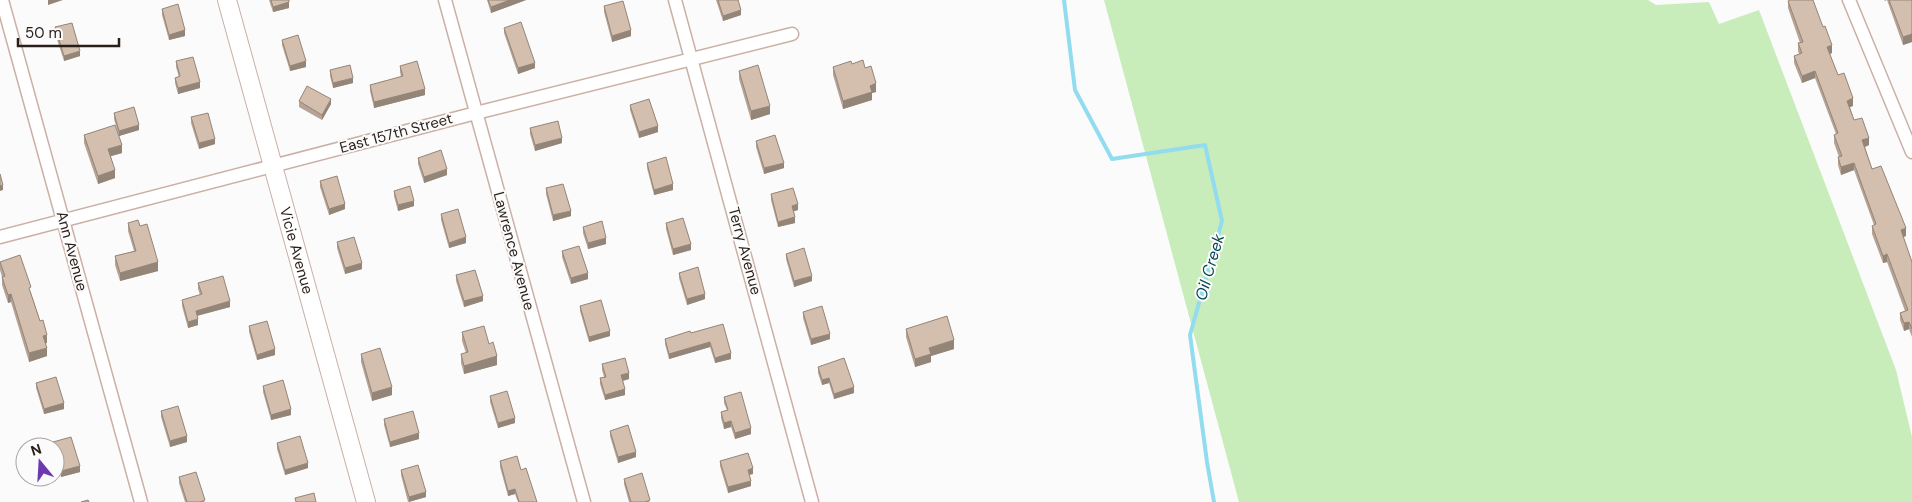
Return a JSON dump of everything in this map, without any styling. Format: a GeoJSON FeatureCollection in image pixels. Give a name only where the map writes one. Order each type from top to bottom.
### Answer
{"type":"FeatureCollection","features":[{"type":"Feature","properties":{"kind":"street","name":"Ann Avenue"},"geometry":{"type":"LineString","coordinates":[[2,0],[141,502]]}},
{"type":"Feature","properties":{"kind":"street","name":"Vicie Avenue"},"geometry":{"type":"LineString","coordinates":[[227,0],[366,502]]}},
{"type":"Feature","properties":{"kind":"street","name":"Lawrence Avenue"},"geometry":{"type":"LineString","coordinates":[[445,0],[584,502]]}},
{"type":"Feature","properties":{"kind":"street","name":"Terry Avenue"},"geometry":{"type":"LineString","coordinates":[[675,0],[812,502]]}},
{"type":"Feature","properties":{"kind":"street"},"geometry":{"type":"LineString","coordinates":[[1849,0],[1912,152]]}},
{"type":"Feature","properties":{"kind":"street","name":"East 157th Street"},"geometry":{"type":"LineString","coordinates":[[0,236],[476,113],[792,34]]}},
{"type":"Feature","properties":{"kind":"green space"},"geometry":{"type":"Polygon","coordinates":[[[1104,0],[1648,0],[1656,5],[1709,2],[1719,24],[1759,10],[1896,370],[1912,437],[1912,502],[1239,502],[1104,0]]]}},
{"type":"Feature","properties":{"kind":"building"},"geometry":{"type":"Polygon","coordinates":[[[271,0],[289,0],[289,2],[273,7],[271,0]]]}},
{"type":"Feature","properties":{"kind":"building"},"geometry":{"type":"Polygon","coordinates":[[[488,0],[510,0],[491,7],[488,0]]]}},
{"type":"Feature","properties":{"kind":"building"},"geometry":{"type":"Polygon","coordinates":[[[718,0],[738,0],[741,10],[723,16],[718,0]]]}},
{"type":"Feature","properties":{"kind":"building"},"geometry":{"type":"Polygon","coordinates":[[[1813,0],[1832,45],[1827,47],[1838,75],[1844,73],[1853,98],[1847,101],[1854,120],[1862,118],[1869,138],[1862,140],[1872,169],[1881,166],[1906,228],[1901,230],[1912,262],[1912,329],[1909,322],[1904,323],[1900,313],[1908,310],[1887,254],[1883,256],[1872,226],[1876,224],[1854,163],[1841,167],[1838,157],[1842,156],[1834,135],[1838,133],[1815,71],[1802,76],[1794,56],[1802,53],[1798,43],[1803,42],[1788,1],[1813,0]]]}},
{"type":"Feature","properties":{"kind":"building"},"geometry":{"type":"Polygon","coordinates":[[[1889,0],[1912,0],[1912,34],[1903,37],[1889,0]]]}},
{"type":"Feature","properties":{"kind":"building"},"geometry":{"type":"Polygon","coordinates":[[[623,1],[631,30],[612,36],[604,6],[623,1]]]}},
{"type":"Feature","properties":{"kind":"building"},"geometry":{"type":"Polygon","coordinates":[[[178,4],[185,30],[169,35],[162,9],[178,4]]]}},
{"type":"Feature","properties":{"kind":"building"},"geometry":{"type":"Polygon","coordinates":[[[521,22],[535,63],[518,68],[504,28],[521,22]]]}},
{"type":"Feature","properties":{"kind":"building"},"geometry":{"type":"Polygon","coordinates":[[[72,23],[80,51],[64,56],[55,27],[72,23]]]}},
{"type":"Feature","properties":{"kind":"building"},"geometry":{"type":"Polygon","coordinates":[[[298,35],[306,61],[290,66],[282,40],[298,35]]]}},
{"type":"Feature","properties":{"kind":"building"},"geometry":{"type":"Polygon","coordinates":[[[193,57],[200,82],[178,88],[175,78],[180,76],[176,61],[193,57]]]}},
{"type":"Feature","properties":{"kind":"building"},"geometry":{"type":"Polygon","coordinates":[[[863,60],[865,68],[871,66],[876,83],[870,86],[872,92],[843,101],[833,67],[851,61],[852,64],[863,60]]]}},
{"type":"Feature","properties":{"kind":"building"},"geometry":{"type":"Polygon","coordinates":[[[417,61],[425,89],[374,102],[370,85],[403,76],[400,66],[417,61]]]}},
{"type":"Feature","properties":{"kind":"building"},"geometry":{"type":"Polygon","coordinates":[[[350,65],[353,78],[333,83],[330,70],[350,65]]]}},
{"type":"Feature","properties":{"kind":"building"},"geometry":{"type":"Polygon","coordinates":[[[758,65],[770,106],[751,111],[739,71],[758,65]]]}},
{"type":"Feature","properties":{"kind":"building"},"geometry":{"type":"Polygon","coordinates":[[[307,86],[331,99],[322,115],[299,101],[307,86]]]}},
{"type":"Feature","properties":{"kind":"building"},"geometry":{"type":"Polygon","coordinates":[[[649,99],[658,126],[639,132],[630,105],[649,99]]]}},
{"type":"Feature","properties":{"kind":"building"},"geometry":{"type":"Polygon","coordinates":[[[134,107],[139,125],[119,131],[114,113],[134,107]]]}},
{"type":"Feature","properties":{"kind":"building"},"geometry":{"type":"Polygon","coordinates":[[[208,113],[215,139],[199,143],[191,117],[208,113]]]}},
{"type":"Feature","properties":{"kind":"building"},"geometry":{"type":"Polygon","coordinates":[[[558,121],[562,138],[535,145],[530,128],[558,121]]]}},
{"type":"Feature","properties":{"kind":"building"},"geometry":{"type":"Polygon","coordinates":[[[115,125],[122,145],[108,149],[115,170],[98,176],[84,135],[115,125]]]}},
{"type":"Feature","properties":{"kind":"building"},"geometry":{"type":"Polygon","coordinates":[[[775,135],[784,163],[764,168],[756,141],[775,135]]]}},
{"type":"Feature","properties":{"kind":"building"},"geometry":{"type":"Polygon","coordinates":[[[441,150],[447,169],[424,177],[418,158],[441,150]]]}},
{"type":"Feature","properties":{"kind":"building"},"geometry":{"type":"Polygon","coordinates":[[[666,157],[673,184],[654,190],[647,163],[666,157]]]}},
{"type":"Feature","properties":{"kind":"building"},"geometry":{"type":"Polygon","coordinates":[[[0,174],[3,185],[0,186],[0,174]]]}},
{"type":"Feature","properties":{"kind":"building"},"geometry":{"type":"Polygon","coordinates":[[[337,176],[345,204],[329,209],[320,181],[337,176]]]}},
{"type":"Feature","properties":{"kind":"building"},"geometry":{"type":"Polygon","coordinates":[[[563,184],[571,211],[553,215],[546,188],[563,184]]]}},
{"type":"Feature","properties":{"kind":"building"},"geometry":{"type":"Polygon","coordinates":[[[410,186],[414,201],[398,205],[394,191],[410,186]]]}},
{"type":"Feature","properties":{"kind":"building"},"geometry":{"type":"Polygon","coordinates":[[[793,188],[798,204],[792,206],[795,217],[778,222],[771,194],[793,188]]]}},
{"type":"Feature","properties":{"kind":"building"},"geometry":{"type":"Polygon","coordinates":[[[458,209],[466,237],[449,243],[441,214],[458,209]]]}},
{"type":"Feature","properties":{"kind":"building"},"geometry":{"type":"Polygon","coordinates":[[[683,218],[691,244],[673,249],[666,223],[683,218]]]}},
{"type":"Feature","properties":{"kind":"building"},"geometry":{"type":"Polygon","coordinates":[[[138,220],[140,226],[147,224],[158,262],[120,273],[115,256],[136,251],[128,223],[138,220]]]}},
{"type":"Feature","properties":{"kind":"building"},"geometry":{"type":"Polygon","coordinates":[[[602,221],[606,238],[588,243],[583,227],[602,221]]]}},
{"type":"Feature","properties":{"kind":"building"},"geometry":{"type":"Polygon","coordinates":[[[354,237],[362,263],[345,268],[337,242],[354,237]]]}},
{"type":"Feature","properties":{"kind":"building"},"geometry":{"type":"Polygon","coordinates":[[[579,246],[588,273],[571,278],[562,251],[579,246]]]}},
{"type":"Feature","properties":{"kind":"building"},"geometry":{"type":"Polygon","coordinates":[[[804,248],[812,276],[794,281],[786,254],[804,248]]]}},
{"type":"Feature","properties":{"kind":"building"},"geometry":{"type":"Polygon","coordinates":[[[20,255],[40,321],[43,320],[47,335],[43,336],[47,348],[29,353],[11,294],[8,295],[2,277],[5,276],[0,262],[20,255]]]}},
{"type":"Feature","properties":{"kind":"building"},"geometry":{"type":"Polygon","coordinates":[[[698,267],[705,294],[687,299],[679,273],[698,267]]]}},
{"type":"Feature","properties":{"kind":"building"},"geometry":{"type":"Polygon","coordinates":[[[475,270],[483,296],[464,301],[456,275],[475,270]]]}},
{"type":"Feature","properties":{"kind":"building"},"geometry":{"type":"Polygon","coordinates":[[[223,276],[230,301],[196,311],[198,319],[188,322],[182,300],[202,294],[198,283],[223,276]]]}},
{"type":"Feature","properties":{"kind":"building"},"geometry":{"type":"Polygon","coordinates":[[[601,300],[610,331],[589,337],[580,306],[601,300]]]}},
{"type":"Feature","properties":{"kind":"building"},"geometry":{"type":"Polygon","coordinates":[[[822,306],[830,334],[811,339],[803,312],[822,306]]]}},
{"type":"Feature","properties":{"kind":"building"},"geometry":{"type":"Polygon","coordinates":[[[947,316],[954,340],[929,348],[931,354],[915,359],[906,329],[947,316]]]}},
{"type":"Feature","properties":{"kind":"building"},"geometry":{"type":"Polygon","coordinates":[[[267,321],[275,349],[257,355],[249,326],[267,321]]]}},
{"type":"Feature","properties":{"kind":"building"},"geometry":{"type":"Polygon","coordinates":[[[723,324],[731,353],[715,358],[710,342],[669,354],[665,339],[723,324]]]}},
{"type":"Feature","properties":{"kind":"building"},"geometry":{"type":"Polygon","coordinates":[[[484,326],[489,344],[493,342],[497,356],[464,366],[461,354],[468,352],[462,332],[484,326]]]}},
{"type":"Feature","properties":{"kind":"building"},"geometry":{"type":"Polygon","coordinates":[[[380,348],[392,387],[372,393],[361,354],[380,348]]]}},
{"type":"Feature","properties":{"kind":"building"},"geometry":{"type":"Polygon","coordinates":[[[625,358],[629,373],[621,375],[625,389],[605,395],[600,378],[606,377],[602,364],[625,358]]]}},
{"type":"Feature","properties":{"kind":"building"},"geometry":{"type":"Polygon","coordinates":[[[844,358],[854,387],[834,394],[829,378],[822,380],[818,367],[844,358]]]}},
{"type":"Feature","properties":{"kind":"building"},"geometry":{"type":"Polygon","coordinates":[[[56,377],[64,403],[44,409],[36,383],[56,377]]]}},
{"type":"Feature","properties":{"kind":"building"},"geometry":{"type":"Polygon","coordinates":[[[283,380],[291,409],[271,415],[263,386],[283,380]]]}},
{"type":"Feature","properties":{"kind":"building"},"geometry":{"type":"Polygon","coordinates":[[[507,391],[515,418],[498,423],[490,396],[507,391]]]}},
{"type":"Feature","properties":{"kind":"building"},"geometry":{"type":"Polygon","coordinates":[[[741,392],[751,428],[735,433],[731,421],[724,423],[721,412],[728,410],[724,397],[741,392]]]}},
{"type":"Feature","properties":{"kind":"building"},"geometry":{"type":"Polygon","coordinates":[[[178,406],[187,436],[170,441],[161,411],[178,406]]]}},
{"type":"Feature","properties":{"kind":"building"},"geometry":{"type":"Polygon","coordinates":[[[413,411],[419,433],[390,442],[384,419],[413,411]]]}},
{"type":"Feature","properties":{"kind":"building"},"geometry":{"type":"Polygon","coordinates":[[[628,425],[636,452],[618,457],[610,431],[628,425]]]}},
{"type":"Feature","properties":{"kind":"building"},"geometry":{"type":"Polygon","coordinates":[[[300,436],[308,463],[285,470],[277,443],[300,436]]]}},
{"type":"Feature","properties":{"kind":"building"},"geometry":{"type":"Polygon","coordinates":[[[71,437],[80,466],[65,470],[65,439],[71,437]]]}},
{"type":"Feature","properties":{"kind":"building"},"geometry":{"type":"Polygon","coordinates":[[[748,453],[753,468],[748,470],[751,481],[728,487],[720,461],[748,453]]]}},
{"type":"Feature","properties":{"kind":"building"},"geometry":{"type":"Polygon","coordinates":[[[517,456],[521,470],[526,468],[537,502],[519,502],[515,489],[508,491],[500,461],[517,456]]]}},
{"type":"Feature","properties":{"kind":"building"},"geometry":{"type":"Polygon","coordinates":[[[418,465],[426,492],[409,497],[401,470],[418,465]]]}},
{"type":"Feature","properties":{"kind":"building"},"geometry":{"type":"Polygon","coordinates":[[[196,472],[205,500],[187,502],[179,477],[196,472]]]}},
{"type":"Feature","properties":{"kind":"building"},"geometry":{"type":"Polygon","coordinates":[[[642,473],[650,500],[631,502],[624,479],[642,473]]]}},
{"type":"Feature","properties":{"kind":"building"},"geometry":{"type":"Polygon","coordinates":[[[314,493],[316,502],[296,502],[295,498],[314,493]]]}},
{"type":"Feature","properties":{"kind":"waterway","name":"Oil Creek"},"geometry":{"type":"LineString","coordinates":[[1064,0],[1075,90],[1112,159],[1205,145],[1222,221],[1190,335],[1214,502]]}}]}
